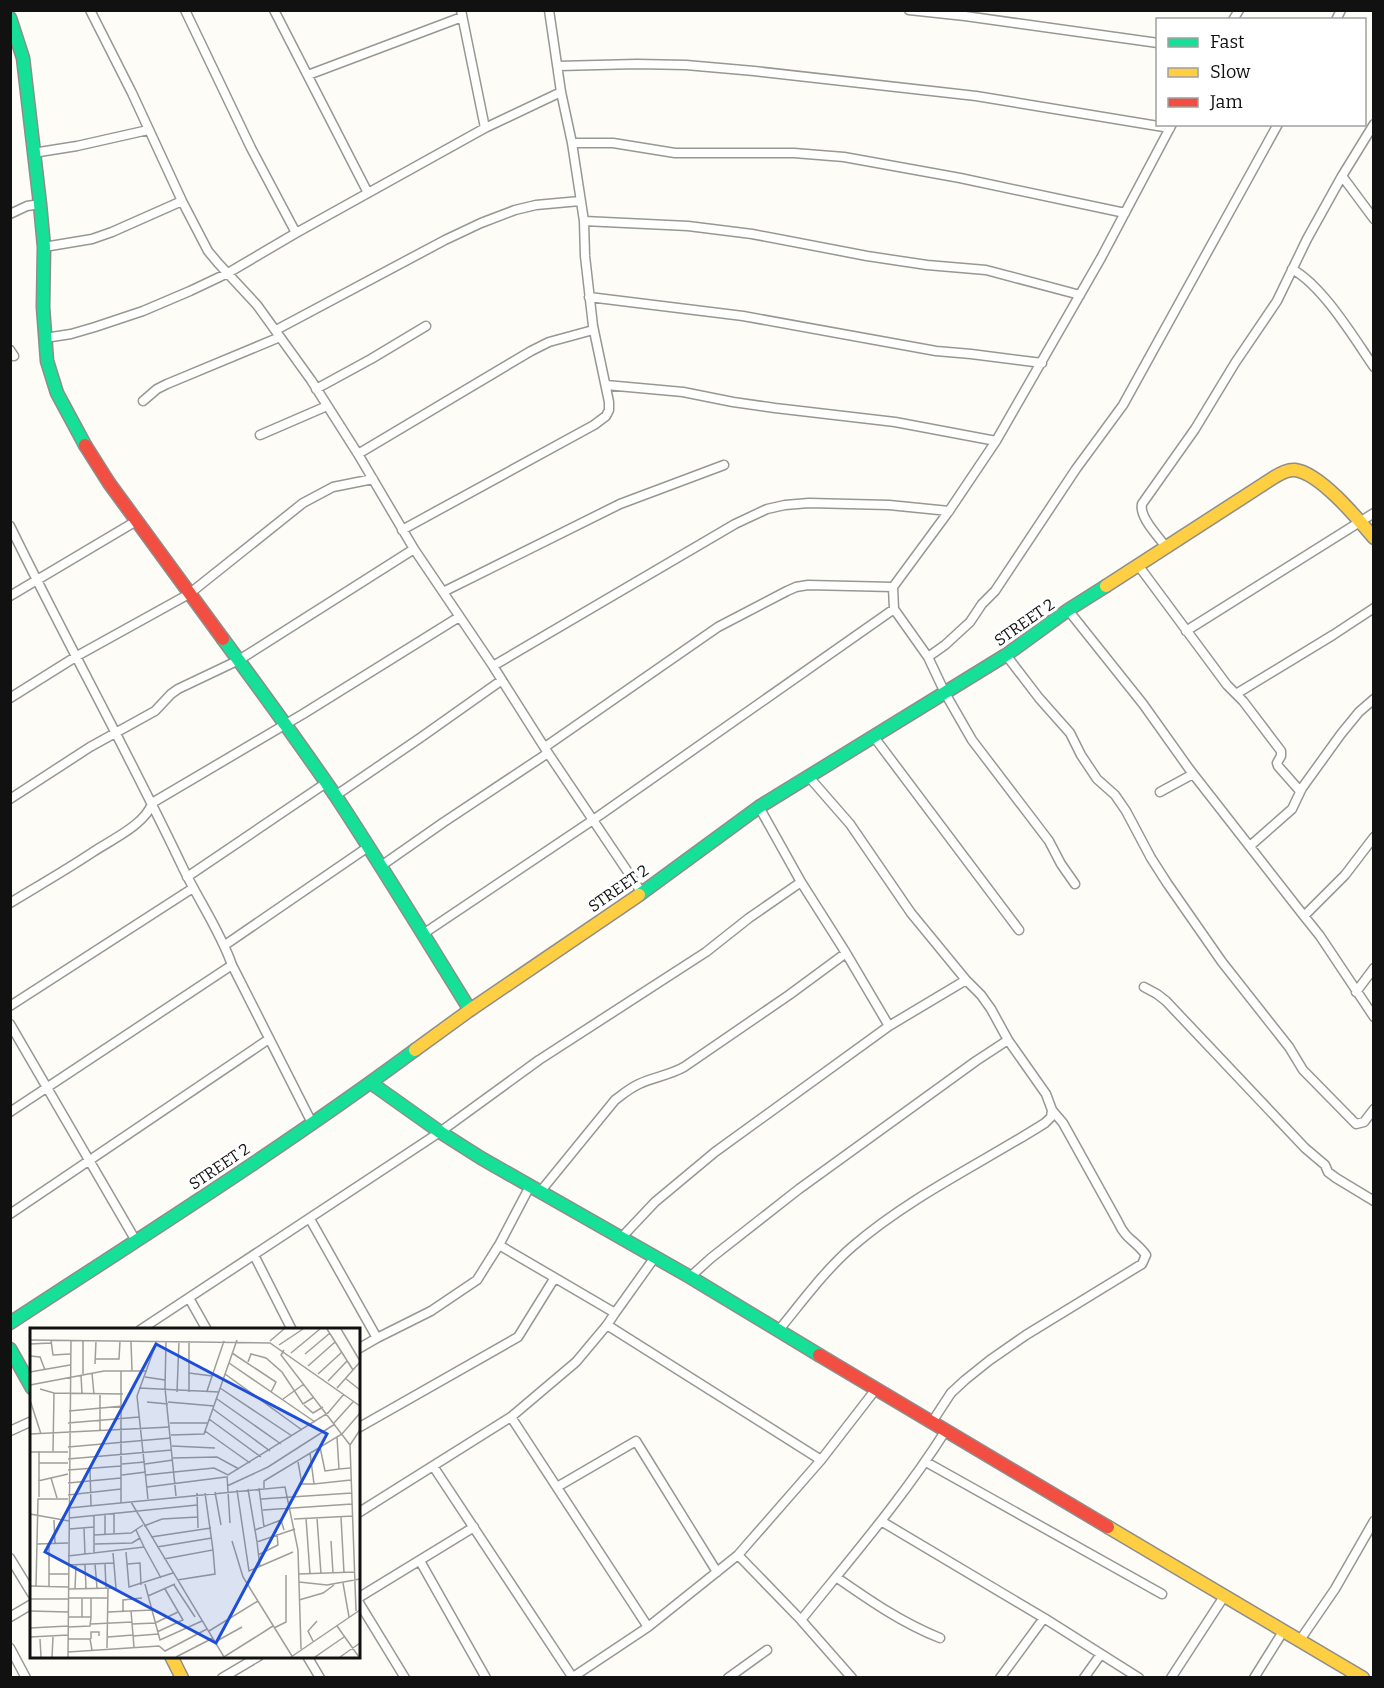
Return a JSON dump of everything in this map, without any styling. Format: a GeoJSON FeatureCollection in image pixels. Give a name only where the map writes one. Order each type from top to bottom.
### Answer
{"type":"FeatureCollection","features":[{"type":"Feature","properties":{"kind":"street"},"geometry":{"type":"LineString","coordinates":[[90,10],[208,251],[244,290],[316,389],[358,454],[414,549],[642,892]]}},
{"type":"Feature","properties":{"kind":"street"},"geometry":{"type":"LineString","coordinates":[[185,10],[251,148],[296,233]]}},
{"type":"Feature","properties":{"kind":"street"},"geometry":{"type":"LineString","coordinates":[[274,10],[368,192]]}},
{"type":"Feature","properties":{"kind":"street"},"geometry":{"type":"LineString","coordinates":[[402,530],[603,419],[609,410],[606,385],[593,330],[584,222],[549,10]]}},
{"type":"Feature","properties":{"kind":"street"},"geometry":{"type":"LineString","coordinates":[[909,10],[1156,43]]}},
{"type":"Feature","properties":{"kind":"street"},"geometry":{"type":"LineString","coordinates":[[308,75],[462,14],[485,128]]}},
{"type":"Feature","properties":{"kind":"street"},"geometry":{"type":"LineString","coordinates":[[10,18],[23,58],[44,247],[43,307],[47,362],[57,393],[83,442],[109,483],[138,520],[335,796],[470,1010]]}},
{"type":"Feature","properties":{"kind":"street"},"geometry":{"type":"LineString","coordinates":[[558,66],[676,65],[753,71],[976,96],[1156,124]]}},
{"type":"Feature","properties":{"kind":"street"},"geometry":{"type":"LineString","coordinates":[[45,338],[71,334],[127,317],[176,298],[228,273],[485,128],[561,92]]}},
{"type":"Feature","properties":{"kind":"street"},"geometry":{"type":"LineString","coordinates":[[1166,547],[1143,516],[1140,510],[1142,504],[1195,429],[1235,363],[1277,301],[1307,238],[1374,124]]}},
{"type":"Feature","properties":{"kind":"street"},"geometry":{"type":"LineString","coordinates":[[1075,884],[1049,841],[972,740],[945,693],[928,657],[894,609],[893,587],[949,511],[996,441],[1080,295],[1171,126]]}},
{"type":"Feature","properties":{"kind":"street"},"geometry":{"type":"LineString","coordinates":[[928,657],[970,622],[981,604],[995,591],[1076,469],[1123,405],[1277,126]]}},
{"type":"Feature","properties":{"kind":"street"},"geometry":{"type":"LineString","coordinates":[[33,153],[148,130]]}},
{"type":"Feature","properties":{"kind":"street"},"geometry":{"type":"LineString","coordinates":[[572,143],[613,143],[675,153],[794,153],[844,157],[960,178],[1125,213]]}},
{"type":"Feature","properties":{"kind":"street"},"geometry":{"type":"LineString","coordinates":[[1342,176],[1374,219]]}},
{"type":"Feature","properties":{"kind":"street"},"geometry":{"type":"LineString","coordinates":[[44,247],[92,239],[182,201]]}},
{"type":"Feature","properties":{"kind":"street"},"geometry":{"type":"LineString","coordinates":[[143,401],[167,384],[278,334],[445,240],[516,210],[536,205],[580,201]]}},
{"type":"Feature","properties":{"kind":"street"},"geometry":{"type":"LineString","coordinates":[[10,214],[27,206],[40,204]]}},
{"type":"Feature","properties":{"kind":"street"},"geometry":{"type":"LineString","coordinates":[[584,222],[688,226],[752,234],[907,262],[986,270],[1080,295]]}},
{"type":"Feature","properties":{"kind":"street"},"geometry":{"type":"LineString","coordinates":[[1292,269],[1310,282],[1328,303],[1374,367]]}},
{"type":"Feature","properties":{"kind":"street"},"geometry":{"type":"LineString","coordinates":[[589,297],[743,316],[936,351],[1042,363]]}},
{"type":"Feature","properties":{"kind":"street"},"geometry":{"type":"LineString","coordinates":[[316,389],[426,326]]}},
{"type":"Feature","properties":{"kind":"street"},"geometry":{"type":"LineString","coordinates":[[358,454],[531,351],[549,342],[593,330]]}},
{"type":"Feature","properties":{"kind":"street"},"geometry":{"type":"LineString","coordinates":[[606,385],[683,392],[775,408],[896,422],[996,441]]}},
{"type":"Feature","properties":{"kind":"street"},"geometry":{"type":"LineString","coordinates":[[260,435],[327,406]]}},
{"type":"Feature","properties":{"kind":"street"},"geometry":{"type":"LineString","coordinates":[[443,592],[621,504],[724,465]]}},
{"type":"Feature","properties":{"kind":"street","name":"STREET 2"},"geometry":{"type":"LineString","coordinates":[[10,1323],[371,1083],[470,1010],[642,892],[759,807],[1006,655],[1068,610],[1284,472],[1295,470],[1304,472],[1325,487],[1374,538]]}},
{"type":"Feature","properties":{"kind":"street"},"geometry":{"type":"LineString","coordinates":[[10,698],[77,656],[189,594],[303,503],[333,487],[373,479]]}},
{"type":"Feature","properties":{"kind":"street"},"geometry":{"type":"LineString","coordinates":[[493,666],[721,532],[767,510],[785,505],[808,503],[889,505],[949,511]]}},
{"type":"Feature","properties":{"kind":"street"},"geometry":{"type":"LineString","coordinates":[[1186,630],[1374,513]]}},
{"type":"Feature","properties":{"kind":"street"},"geometry":{"type":"LineString","coordinates":[[10,596],[138,520]]}},
{"type":"Feature","properties":{"kind":"street"},"geometry":{"type":"LineString","coordinates":[[10,526],[152,803],[187,877],[225,945],[232,965],[268,1039],[312,1123]]}},
{"type":"Feature","properties":{"kind":"street"},"geometry":{"type":"LineString","coordinates":[[10,799],[116,732],[155,711],[178,689],[239,660],[414,549]]}},
{"type":"Feature","properties":{"kind":"street"},"geometry":{"type":"LineString","coordinates":[[1138,565],[1227,685],[1281,751],[1278,766],[1300,791]]}},
{"type":"Feature","properties":{"kind":"street"},"geometry":{"type":"LineString","coordinates":[[381,866],[706,636],[787,591],[808,585],[893,587]]}},
{"type":"Feature","properties":{"kind":"street"},"geometry":{"type":"LineString","coordinates":[[1236,694],[1374,608]]}},
{"type":"Feature","properties":{"kind":"street"},"geometry":{"type":"LineString","coordinates":[[423,934],[593,820],[894,609]]}},
{"type":"Feature","properties":{"kind":"street"},"geometry":{"type":"LineString","coordinates":[[1068,610],[1143,704],[1193,774],[1320,936],[1374,1017]]}},
{"type":"Feature","properties":{"kind":"street"},"geometry":{"type":"LineString","coordinates":[[10,903],[122,834],[148,812],[152,803],[286,725],[459,617]]}},
{"type":"Feature","properties":{"kind":"street"},"geometry":{"type":"LineString","coordinates":[[1006,655],[1052,715],[1070,733],[1097,779],[1115,795],[1167,883],[1222,962],[1288,1047],[1303,1070],[1356,1124],[1364,1122],[1374,1109]]}},
{"type":"Feature","properties":{"kind":"street"},"geometry":{"type":"LineString","coordinates":[[335,796],[502,680]]}},
{"type":"Feature","properties":{"kind":"street"},"geometry":{"type":"LineString","coordinates":[[1250,846],[1292,809],[1300,791],[1341,734],[1359,712],[1374,699]]}},
{"type":"Feature","properties":{"kind":"street"},"geometry":{"type":"LineString","coordinates":[[874,737],[1019,930]]}},
{"type":"Feature","properties":{"kind":"street"},"geometry":{"type":"LineString","coordinates":[[1160,792],[1193,774]]}},
{"type":"Feature","properties":{"kind":"street"},"geometry":{"type":"LineString","coordinates":[[809,777],[849,824],[911,913],[992,1009],[1008,1040],[1041,1086],[1052,1110],[1063,1124],[1119,1222],[1124,1235],[1140,1246],[1146,1255],[1142,1264],[1026,1335],[973,1373],[951,1393],[932,1422]]}},
{"type":"Feature","properties":{"kind":"street"},"geometry":{"type":"LineString","coordinates":[[187,877],[326,783]]}},
{"type":"Feature","properties":{"kind":"street"},"geometry":{"type":"LineString","coordinates":[[759,807],[801,882],[889,1026]]}},
{"type":"Feature","properties":{"kind":"street"},"geometry":{"type":"LineString","coordinates":[[1304,916],[1345,875],[1374,837]]}},
{"type":"Feature","properties":{"kind":"street"},"geometry":{"type":"LineString","coordinates":[[225,945],[368,847]]}},
{"type":"Feature","properties":{"kind":"street"},"geometry":{"type":"LineString","coordinates":[[142,1328],[440,1132],[539,1060],[706,952],[749,918],[801,882]]}},
{"type":"Feature","properties":{"kind":"street"},"geometry":{"type":"LineString","coordinates":[[10,1006],[193,888]]}},
{"type":"Feature","properties":{"kind":"street"},"geometry":{"type":"LineString","coordinates":[[360,1348],[431,1311],[477,1280],[535,1189],[615,1100],[640,1083],[684,1067],[846,953]]}},
{"type":"Feature","properties":{"kind":"street"},"geometry":{"type":"LineString","coordinates":[[10,1112],[232,965]]}},
{"type":"Feature","properties":{"kind":"street"},"geometry":{"type":"LineString","coordinates":[[1356,992],[1374,968]]}},
{"type":"Feature","properties":{"kind":"street"},"geometry":{"type":"LineString","coordinates":[[621,1238],[656,1202],[715,1152],[889,1026],[966,980]]}},
{"type":"Feature","properties":{"kind":"street"},"geometry":{"type":"LineString","coordinates":[[1144,987],[1166,1001],[1305,1148],[1325,1165],[1328,1172],[1374,1201]]}},
{"type":"Feature","properties":{"kind":"street"},"geometry":{"type":"LineString","coordinates":[[10,1024],[136,1241]]}},
{"type":"Feature","properties":{"kind":"street"},"geometry":{"type":"LineString","coordinates":[[10,1214],[268,1039]]}},
{"type":"Feature","properties":{"kind":"street"},"geometry":{"type":"LineString","coordinates":[[690,1277],[799,1189],[1008,1040]]}},
{"type":"Feature","properties":{"kind":"street"},"geometry":{"type":"LineString","coordinates":[[371,1083],[481,1158],[690,1277],[1284,1630],[1347,1674],[1363,1677]]}},
{"type":"Feature","properties":{"kind":"street"},"geometry":{"type":"LineString","coordinates":[[778,1331],[853,1246],[901,1210],[1046,1123],[1051,1117],[1052,1110]]}},
{"type":"Feature","properties":{"kind":"street"},"geometry":{"type":"LineString","coordinates":[[310,1219],[376,1338]]}},
{"type":"Feature","properties":{"kind":"street"},"geometry":{"type":"LineString","coordinates":[[499,1245],[615,1313]]}},
{"type":"Feature","properties":{"kind":"street"},"geometry":{"type":"LineString","coordinates":[[254,1255],[291,1328]]}},
{"type":"Feature","properties":{"kind":"street"},"geometry":{"type":"LineString","coordinates":[[360,1512],[512,1417],[576,1362],[607,1325],[655,1257]]}},
{"type":"Feature","properties":{"kind":"street"},"geometry":{"type":"LineString","coordinates":[[360,1427],[518,1337],[554,1279]]}},
{"type":"Feature","properties":{"kind":"street"},"geometry":{"type":"LineString","coordinates":[[189,1298],[206,1328]]}},
{"type":"Feature","properties":{"kind":"street"},"geometry":{"type":"LineString","coordinates":[[607,1325],[821,1461]]}},
{"type":"Feature","properties":{"kind":"street"},"geometry":{"type":"LineString","coordinates":[[10,1348],[30,1384]]}},
{"type":"Feature","properties":{"kind":"street"},"geometry":{"type":"LineString","coordinates":[[433,1466],[573,1677],[648,1627],[738,1555],[821,1461],[876,1389]]}},
{"type":"Feature","properties":{"kind":"street"},"geometry":{"type":"LineString","coordinates":[[512,1417],[648,1627]]}},
{"type":"Feature","properties":{"kind":"street"},"geometry":{"type":"LineString","coordinates":[[10,1431],[30,1422]]}},
{"type":"Feature","properties":{"kind":"street"},"geometry":{"type":"LineString","coordinates":[[801,1620],[881,1521],[926,1462],[946,1430]]}},
{"type":"Feature","properties":{"kind":"street"},"geometry":{"type":"LineString","coordinates":[[557,1487],[636,1442],[717,1572]]}},
{"type":"Feature","properties":{"kind":"street"},"geometry":{"type":"LineString","coordinates":[[926,1462],[1162,1594]]}},
{"type":"Feature","properties":{"kind":"street"},"geometry":{"type":"LineString","coordinates":[[881,1521],[1140,1677]]}},
{"type":"Feature","properties":{"kind":"street"},"geometry":{"type":"LineString","coordinates":[[1300,1640],[1335,1589],[1374,1521]]}},
{"type":"Feature","properties":{"kind":"street"},"geometry":{"type":"LineString","coordinates":[[360,1599],[474,1527]]}},
{"type":"Feature","properties":{"kind":"street"},"geometry":{"type":"LineString","coordinates":[[738,1555],[852,1677]]}},
{"type":"Feature","properties":{"kind":"street"},"geometry":{"type":"LineString","coordinates":[[10,1558],[30,1591]]}},
{"type":"Feature","properties":{"kind":"street"},"geometry":{"type":"LineString","coordinates":[[420,1561],[486,1677]]}},
{"type":"Feature","properties":{"kind":"street"},"geometry":{"type":"LineString","coordinates":[[836,1577],[915,1628],[940,1638]]}},
{"type":"Feature","properties":{"kind":"street"},"geometry":{"type":"LineString","coordinates":[[1171,1677],[1225,1595]]}},
{"type":"Feature","properties":{"kind":"street"},"geometry":{"type":"LineString","coordinates":[[360,1603],[405,1677]]}},
{"type":"Feature","properties":{"kind":"street"},"geometry":{"type":"LineString","coordinates":[[10,1617],[30,1605]]}},
{"type":"Feature","properties":{"kind":"street"},"geometry":{"type":"LineString","coordinates":[[1000,1677],[1044,1618]]}},
{"type":"Feature","properties":{"kind":"street"},"geometry":{"type":"LineString","coordinates":[[1254,1677],[1284,1630]]}},
{"type":"Feature","properties":{"kind":"street"},"geometry":{"type":"LineString","coordinates":[[10,1648],[26,1677]]}},
{"type":"Feature","properties":{"kind":"street"},"geometry":{"type":"LineString","coordinates":[[728,1677],[767,1650]]}},
{"type":"Feature","properties":{"kind":"street"},"geometry":{"type":"LineString","coordinates":[[1084,1677],[1101,1654]]}},
{"type":"Feature","properties":{"kind":"street"},"geometry":{"type":"LineString","coordinates":[[172,1658],[182,1677]]}},
{"type":"Feature","properties":{"kind":"street"},"geometry":{"type":"LineString","coordinates":[[222,1677],[239,1673],[258,1658]]}},
{"type":"Feature","properties":{"kind":"street"},"geometry":{"type":"LineString","coordinates":[[309,1658],[320,1677]]}},
{"type":"Feature","properties":{"kind":"traffic: fast"},"geometry":{"type":"LineString","coordinates":[[10,18],[23,58],[40,204],[44,247],[43,307],[47,361],[57,393],[85,445]]}},
{"type":"Feature","properties":{"kind":"traffic: fast"},"geometry":{"type":"LineString","coordinates":[[639,895],[759,807],[1006,655],[1068,610],[1106,586]]}},
{"type":"Feature","properties":{"kind":"traffic: fast"},"geometry":{"type":"LineString","coordinates":[[223,639],[337,798],[470,1010]]}},
{"type":"Feature","properties":{"kind":"traffic: fast"},"geometry":{"type":"LineString","coordinates":[[10,1323],[265,1156],[415,1050]]}},
{"type":"Feature","properties":{"kind":"traffic: fast"},"geometry":{"type":"LineString","coordinates":[[371,1083],[481,1158],[690,1277],[819,1355]]}},
{"type":"Feature","properties":{"kind":"traffic: fast"},"geometry":{"type":"LineString","coordinates":[[10,1349],[30,1384]]}},
{"type":"Feature","properties":{"kind":"traffic: slow"},"geometry":{"type":"LineString","coordinates":[[1106,586],[1275,476],[1289,470],[1305,473],[1316,479],[1349,509],[1374,538]]}},
{"type":"Feature","properties":{"kind":"traffic: slow"},"geometry":{"type":"LineString","coordinates":[[415,1050],[639,895]]}},
{"type":"Feature","properties":{"kind":"traffic: slow"},"geometry":{"type":"LineString","coordinates":[[1108,1527],[1363,1678]]}},
{"type":"Feature","properties":{"kind":"traffic: slow"},"geometry":{"type":"LineString","coordinates":[[172,1658],[182,1678]]}},
{"type":"Feature","properties":{"kind":"traffic: jam"},"geometry":{"type":"LineString","coordinates":[[85,445],[109,483],[223,639]]}},
{"type":"Feature","properties":{"kind":"traffic: jam"},"geometry":{"type":"LineString","coordinates":[[819,1355],[1108,1527]]}}]}
